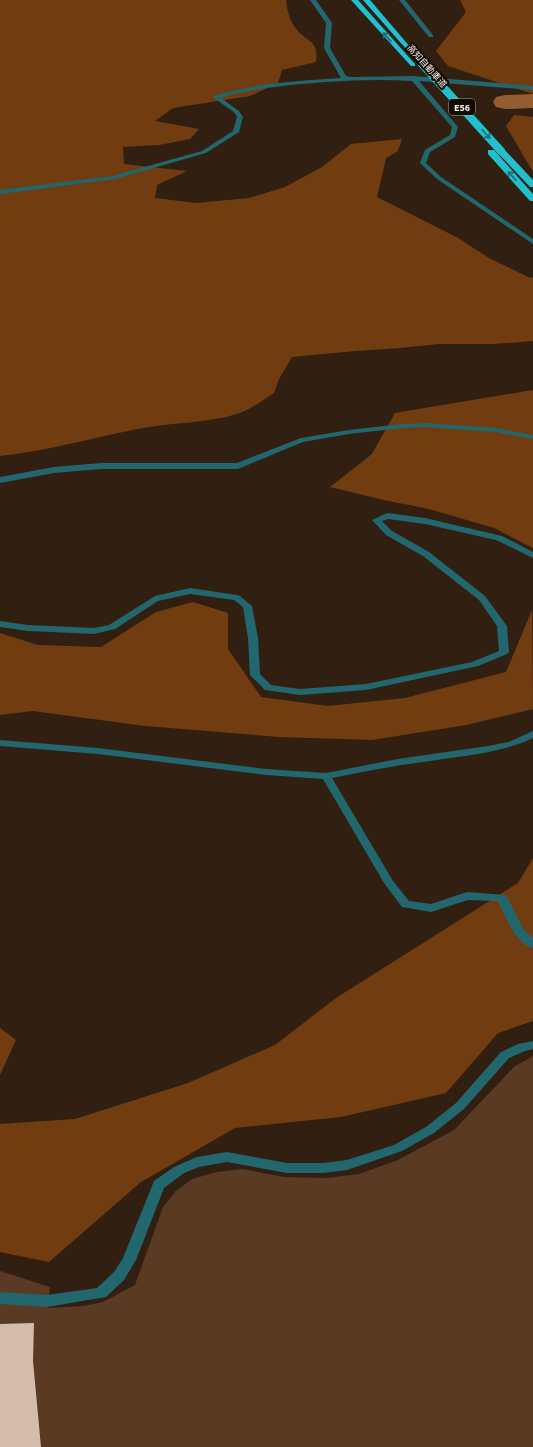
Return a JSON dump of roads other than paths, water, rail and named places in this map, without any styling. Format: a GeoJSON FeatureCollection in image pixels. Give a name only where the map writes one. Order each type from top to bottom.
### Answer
{"type":"FeatureCollection","features":[{"type":"Feature","properties":{"kind":"highway","name":"高知自動車道"},"geometry":{"type":"LineString","coordinates":[[354,0],[533,200]]}},
{"type":"Feature","properties":{"kind":"highway","name":"高知自動車道"},"geometry":{"type":"LineString","coordinates":[[366,0],[422,64],[533,185]]}},
{"type":"Feature","properties":{"kind":"street"},"geometry":{"type":"LineString","coordinates":[[313,0],[329,23],[327,48],[344,78],[352,79]]}},
{"type":"Feature","properties":{"kind":"street"},"geometry":{"type":"LineString","coordinates":[[402,0],[431,36]]}},
{"type":"Feature","properties":{"kind":"street"},"geometry":{"type":"LineString","coordinates":[[414,78],[455,127],[453,136],[427,151],[423,162],[439,178],[533,242]]}},
{"type":"Feature","properties":{"kind":"street"},"geometry":{"type":"LineString","coordinates":[[0,192],[113,178],[204,152],[236,132],[240,117],[237,112],[216,97],[233,91],[300,82],[414,78],[482,85],[533,88]]}},
{"type":"Feature","properties":{"kind":"street"},"geometry":{"type":"LineString","coordinates":[[0,480],[54,470],[101,466],[238,466],[301,440],[349,432],[402,426],[427,425],[496,430],[533,437]]}},
{"type":"Feature","properties":{"kind":"street"},"geometry":{"type":"LineString","coordinates":[[0,624],[28,628],[94,631],[112,627],[155,599],[190,591],[237,598],[248,606],[254,638],[255,675],[268,688],[300,692],[366,687],[475,664],[504,652],[502,626],[482,598],[426,554],[389,533],[376,520],[387,516],[425,521],[492,536],[500,538],[533,556]]}},
{"type":"Feature","properties":{"kind":"street"},"geometry":{"type":"LineString","coordinates":[[0,743],[98,751],[266,772],[326,776],[398,762],[488,749],[512,744],[533,734]]}},
{"type":"Feature","properties":{"kind":"street"},"geometry":{"type":"LineString","coordinates":[[326,776],[389,883],[406,904],[431,908],[467,896],[502,898],[520,932],[533,944]]}},
{"type":"Feature","properties":{"kind":"street"},"geometry":{"type":"LineString","coordinates":[[0,1298],[47,1301],[101,1293],[119,1276],[129,1260],[159,1185],[179,1170],[197,1162],[227,1157],[286,1168],[323,1168],[347,1165],[398,1148],[430,1130],[460,1106],[505,1055],[522,1047],[533,1045]]}},
{"type":"Feature","properties":{"kind":"waterway"},"geometry":{"type":"LineString","coordinates":[[505,102],[533,101]]}}]}
